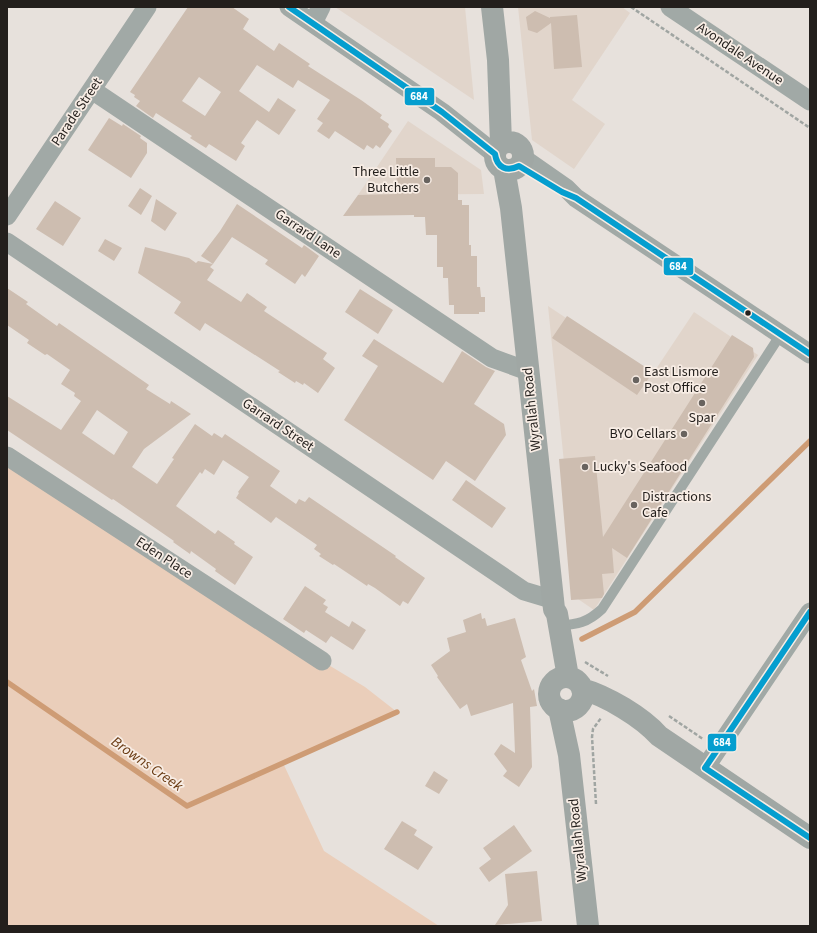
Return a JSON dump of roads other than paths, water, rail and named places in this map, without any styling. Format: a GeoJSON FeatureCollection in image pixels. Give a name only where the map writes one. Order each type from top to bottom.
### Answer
{"type":"FeatureCollection","features":[{"type":"Feature","properties":{"kind":"main road","name":"Wyrallah Road"},"geometry":{"type":"LineString","coordinates":[[492,7],[509,156],[511,208],[555,612],[552,615],[551,633],[568,695],[569,755],[588,926]]}},
{"type":"Feature","properties":{"kind":"main road"},"geometry":{"type":"LineString","coordinates":[[568,695],[594,693],[612,701],[705,768],[810,838]]}},
{"type":"Feature","properties":{"kind":"main road"},"geometry":{"type":"LineString","coordinates":[[568,695],[606,711],[652,735],[659,736]]}},
{"type":"Feature","properties":{"kind":"street","name":"Parade Street"},"geometry":{"type":"LineString","coordinates":[[7,216],[147,7]]}},
{"type":"Feature","properties":{"kind":"street"},"geometry":{"type":"LineString","coordinates":[[289,7],[317,15],[442,112],[509,156],[566,188],[576,198],[810,354]]}},
{"type":"Feature","properties":{"kind":"street","name":"Avondale Avenue"},"geometry":{"type":"LineString","coordinates":[[670,7],[810,101]]}},
{"type":"Feature","properties":{"kind":"street","name":"Garrard Lane"},"geometry":{"type":"LineString","coordinates":[[92,90],[220,174],[492,358],[528,371]]}},
{"type":"Feature","properties":{"kind":"street","name":"Garrard Street"},"geometry":{"type":"LineString","coordinates":[[7,242],[555,612]]}},
{"type":"Feature","properties":{"kind":"street","name":"Eden Place"},"geometry":{"type":"LineString","coordinates":[[7,456],[322,661]]}},
{"type":"Feature","properties":{"kind":"street"},"geometry":{"type":"LineString","coordinates":[[705,768],[810,612]]}},
{"type":"Feature","properties":{"kind":"lane"},"geometry":{"type":"LineString","coordinates":[[555,612],[577,624],[587,621],[602,609],[781,334]]}},
{"type":"Feature","properties":{"kind":"waterway"},"geometry":{"type":"LineString","coordinates":[[582,639],[635,612],[810,441]]}},
{"type":"Feature","properties":{"kind":"waterway","name":"Browns Creek"},"geometry":{"type":"LineString","coordinates":[[7,682],[187,806],[397,712]]}},
{"type":"Feature","properties":{"kind":"place","name":"Three Little Butchers"},"geometry":{"type":"Point","coordinates":[427,180]}},
{"type":"Feature","properties":{"kind":"place","name":"East Lismore Post Office"},"geometry":{"type":"Point","coordinates":[636,380]}},
{"type":"Feature","properties":{"kind":"place","name":"Spar"},"geometry":{"type":"Point","coordinates":[702,403]}},
{"type":"Feature","properties":{"kind":"place","name":"BYO Cellars"},"geometry":{"type":"Point","coordinates":[684,434]}},
{"type":"Feature","properties":{"kind":"place","name":"Lucky's Seafood"},"geometry":{"type":"Point","coordinates":[585,467]}},
{"type":"Feature","properties":{"kind":"place","name":"Distractions Cafe"},"geometry":{"type":"Point","coordinates":[634,505]}}]}
